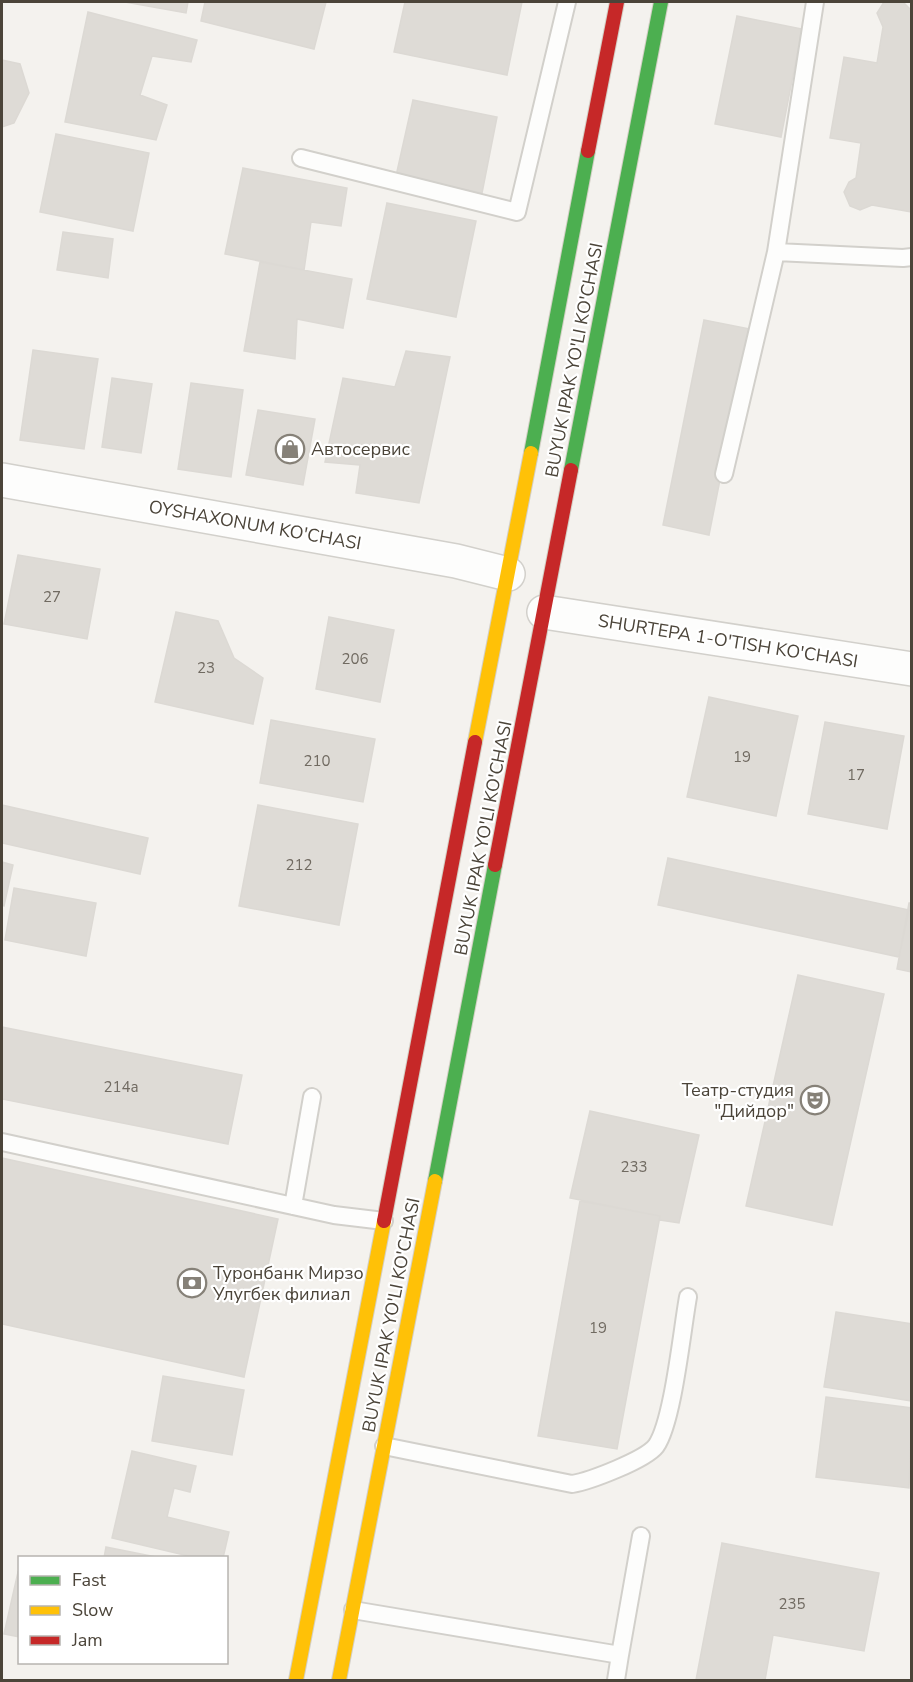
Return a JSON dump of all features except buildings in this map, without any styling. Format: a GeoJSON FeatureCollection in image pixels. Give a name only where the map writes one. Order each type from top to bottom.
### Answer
{"type":"FeatureCollection","features":[{"type":"Feature","properties":{"kind":"main road","name":"BUYUK IPAK YO'LI KO'CHASI"},"geometry":{"type":"LineString","coordinates":[[296,1680],[384,1221],[510,590],[617,2]]}},
{"type":"Feature","properties":{"kind":"main road","name":"BUYUK IPAK YO'LI KO'CHASI"},"geometry":{"type":"LineString","coordinates":[[339,1680],[542,596],[661,2]]}},
{"type":"Feature","properties":{"kind":"street","name":"OYSHAXONUM KO'CHASI"},"geometry":{"type":"LineString","coordinates":[[2,480],[456,561],[510,590]]}},
{"type":"Feature","properties":{"kind":"street","name":"SHURTEPA 1-O'TISH KO'CHASI"},"geometry":{"type":"LineString","coordinates":[[542,596],[912,669]]}},
{"type":"Feature","properties":{"kind":"lane"},"geometry":{"type":"LineString","coordinates":[[301,158],[517,212],[567,2]]}},
{"type":"Feature","properties":{"kind":"lane"},"geometry":{"type":"LineString","coordinates":[[724,474],[776,252],[815,2]]}},
{"type":"Feature","properties":{"kind":"lane"},"geometry":{"type":"LineString","coordinates":[[776,252],[912,256]]}},
{"type":"Feature","properties":{"kind":"lane"},"geometry":{"type":"LineString","coordinates":[[293,1206],[312,1097]]}},
{"type":"Feature","properties":{"kind":"lane"},"geometry":{"type":"LineString","coordinates":[[2,1142],[293,1206],[384,1221]]}},
{"type":"Feature","properties":{"kind":"lane"},"geometry":{"type":"LineString","coordinates":[[384,1446],[572,1484],[593,1480],[654,1448],[665,1428],[688,1297]]}},
{"type":"Feature","properties":{"kind":"lane"},"geometry":{"type":"LineString","coordinates":[[616,1680],[641,1536]]}},
{"type":"Feature","properties":{"kind":"lane"},"geometry":{"type":"LineString","coordinates":[[353,1610],[620,1655]]}},
{"type":"Feature","properties":{"kind":"traffic: fast"},"geometry":{"type":"LineString","coordinates":[[571,470],[661,2]]}},
{"type":"Feature","properties":{"kind":"traffic: fast"},"geometry":{"type":"LineString","coordinates":[[531,453],[588,151]]}},
{"type":"Feature","properties":{"kind":"traffic: fast"},"geometry":{"type":"LineString","coordinates":[[435,1181],[495,865]]}},
{"type":"Feature","properties":{"kind":"traffic: slow"},"geometry":{"type":"LineString","coordinates":[[475,742],[531,453]]}},
{"type":"Feature","properties":{"kind":"traffic: slow"},"geometry":{"type":"LineString","coordinates":[[339,1680],[435,1181]]}},
{"type":"Feature","properties":{"kind":"traffic: slow"},"geometry":{"type":"LineString","coordinates":[[296,1680],[384,1221]]}},
{"type":"Feature","properties":{"kind":"traffic: jam"},"geometry":{"type":"LineString","coordinates":[[588,151],[617,2]]}},
{"type":"Feature","properties":{"kind":"traffic: jam"},"geometry":{"type":"LineString","coordinates":[[495,865],[571,470]]}},
{"type":"Feature","properties":{"kind":"traffic: jam"},"geometry":{"type":"LineString","coordinates":[[384,1221],[475,742]]}},
{"type":"Feature","properties":{"kind":"place","name":"Автосервис"},"geometry":{"type":"Point","coordinates":[290,449]}},
{"type":"Feature","properties":{"kind":"place","name":"Театр-студия \"Дийдор\""},"geometry":{"type":"Point","coordinates":[815,1100]}},
{"type":"Feature","properties":{"kind":"place","name":"Туронбанк Мирзо Улугбек филиал"},"geometry":{"type":"Point","coordinates":[192,1283]}}]}
